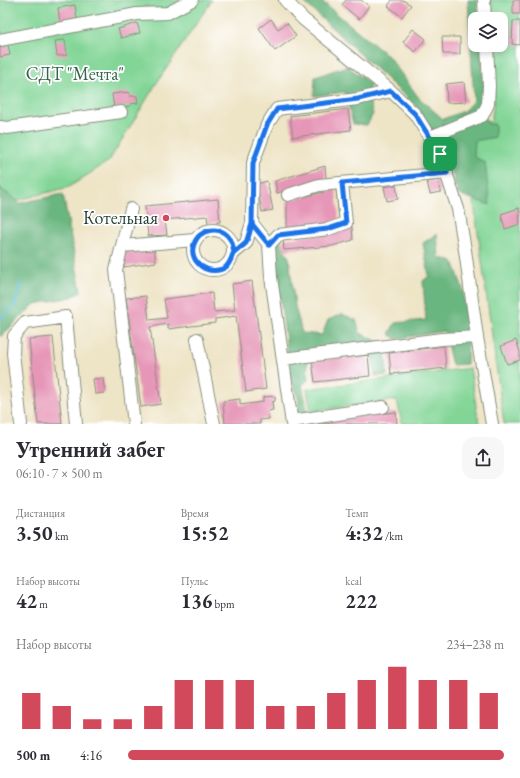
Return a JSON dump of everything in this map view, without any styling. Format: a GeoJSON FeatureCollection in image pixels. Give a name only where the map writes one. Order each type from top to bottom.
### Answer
{"type":"FeatureCollection","features":[{"type":"Feature","properties":{"kind":"street"},"geometry":{"type":"LineString","coordinates":[[0,40],[137,14],[168,13],[192,0]]}},
{"type":"Feature","properties":{"kind":"street"},"geometry":{"type":"LineString","coordinates":[[285,0],[303,19],[391,91],[415,114],[440,154],[458,209],[477,338],[492,424]]}},
{"type":"Feature","properties":{"kind":"street"},"geometry":{"type":"LineString","coordinates":[[484,0],[485,12]]}},
{"type":"Feature","properties":{"kind":"street"},"geometry":{"type":"LineString","coordinates":[[430,137],[482,116],[488,104],[489,92],[487,52]]}},
{"type":"Feature","properties":{"kind":"street"},"geometry":{"type":"LineString","coordinates":[[234,253],[246,243],[252,224],[253,163],[267,125],[277,109],[358,99],[391,91]]}},
{"type":"Feature","properties":{"kind":"street"},"geometry":{"type":"LineString","coordinates":[[0,127],[7,128],[121,112]]}},
{"type":"Feature","properties":{"kind":"street"},"geometry":{"type":"LineString","coordinates":[[288,195],[319,185],[447,173]]}},
{"type":"Feature","properties":{"kind":"street"},"geometry":{"type":"LineString","coordinates":[[269,245],[278,235],[328,229],[346,223],[342,183]]}},
{"type":"Feature","properties":{"kind":"street"},"geometry":{"type":"LineString","coordinates":[[131,209],[116,270],[134,424]]}},
{"type":"Feature","properties":{"kind":"street"},"geometry":{"type":"LineString","coordinates":[[252,224],[269,245],[271,277],[292,423],[383,407]]}},
{"type":"Feature","properties":{"kind":"street"},"geometry":{"type":"LineString","coordinates":[[208,230],[224,232],[230,238],[233,245],[234,253],[231,261],[225,267],[218,270],[210,271],[202,268],[196,263],[193,255],[192,247],[195,240],[208,230]]}},
{"type":"Feature","properties":{"kind":"street"},"geometry":{"type":"LineString","coordinates":[[122,246],[195,240]]}},
{"type":"Feature","properties":{"kind":"street"},"geometry":{"type":"LineString","coordinates":[[21,424],[13,353],[14,336],[25,323],[66,317],[76,424]]}},
{"type":"Feature","properties":{"kind":"street"},"geometry":{"type":"LineString","coordinates":[[283,359],[442,339],[477,338]]}},
{"type":"Feature","properties":{"kind":"street"},"geometry":{"type":"LineString","coordinates":[[197,339],[214,424]]}},
{"type":"Feature","properties":{"kind":"green space","name":"СДТ \"Мечта\""},"geometry":{"type":"Polygon","coordinates":[[[0,0],[212,0],[156,84],[109,161],[69,187],[3,204],[0,192],[0,0]]]}},
{"type":"Feature","properties":{"kind":"green space"},"geometry":{"type":"Polygon","coordinates":[[[302,0],[320,0],[389,57],[419,98],[443,119],[464,111],[474,100],[471,52],[482,52],[484,86],[480,108],[488,124],[495,124],[495,137],[475,141],[474,157],[485,162],[490,205],[458,194],[448,156],[417,107],[302,0]]]}},
{"type":"Feature","properties":{"kind":"green space"},"geometry":{"type":"Polygon","coordinates":[[[468,0],[477,0],[478,12],[469,12],[468,0]]]}},
{"type":"Feature","properties":{"kind":"green space"},"geometry":{"type":"Polygon","coordinates":[[[490,0],[520,0],[520,424],[504,424],[465,137],[473,122],[491,121],[494,102],[492,52],[508,52],[508,12],[491,12],[490,0]]]}},
{"type":"Feature","properties":{"kind":"green space"},"geometry":{"type":"Polygon","coordinates":[[[347,66],[371,84],[367,93],[373,114],[367,125],[353,124],[345,92],[314,96],[315,77],[347,66]]]}},
{"type":"Feature","properties":{"kind":"green space"},"geometry":{"type":"Polygon","coordinates":[[[0,188],[20,203],[63,194],[81,292],[71,297],[35,304],[0,337],[0,188]]]}},
{"type":"Feature","properties":{"kind":"green space"},"geometry":{"type":"Polygon","coordinates":[[[437,234],[439,258],[453,261],[463,289],[468,331],[467,364],[452,365],[444,331],[396,339],[389,334],[395,323],[426,320],[423,281],[429,276],[423,243],[437,234]]]}},
{"type":"Feature","properties":{"kind":"green space"},"geometry":{"type":"Polygon","coordinates":[[[279,239],[289,258],[295,306],[302,333],[322,335],[328,320],[342,314],[356,320],[360,333],[379,342],[386,358],[387,375],[375,376],[372,353],[362,352],[347,343],[307,351],[308,380],[302,385],[310,424],[299,424],[297,411],[299,401],[291,379],[274,251],[279,239]]]}},
{"type":"Feature","properties":{"kind":"green space"},"geometry":{"type":"Polygon","coordinates":[[[470,368],[479,424],[402,424],[397,400],[311,411],[307,389],[470,368]]]}},
{"type":"Feature","properties":{"kind":"building"},"geometry":{"type":"Polygon","coordinates":[[[346,0],[361,0],[369,6],[359,19],[342,5],[346,0]]]}},
{"type":"Feature","properties":{"kind":"building"},"geometry":{"type":"Polygon","coordinates":[[[392,0],[403,0],[411,5],[402,17],[388,6],[392,0]]]}},
{"type":"Feature","properties":{"kind":"building"},"geometry":{"type":"Polygon","coordinates":[[[513,0],[520,0],[520,14],[513,14],[513,0]]]}},
{"type":"Feature","properties":{"kind":"building"},"geometry":{"type":"Polygon","coordinates":[[[75,5],[77,20],[60,23],[58,8],[75,5]]]}},
{"type":"Feature","properties":{"kind":"building"},"geometry":{"type":"Polygon","coordinates":[[[271,19],[278,29],[287,23],[296,36],[275,51],[259,28],[271,19]]]}},
{"type":"Feature","properties":{"kind":"building"},"geometry":{"type":"Polygon","coordinates":[[[513,21],[520,21],[520,45],[512,44],[513,21]]]}},
{"type":"Feature","properties":{"kind":"building"},"geometry":{"type":"Polygon","coordinates":[[[137,23],[140,33],[121,38],[118,29],[137,23]]]}},
{"type":"Feature","properties":{"kind":"building"},"geometry":{"type":"Polygon","coordinates":[[[413,29],[426,39],[415,52],[403,42],[413,29]]]}},
{"type":"Feature","properties":{"kind":"building"},"geometry":{"type":"Polygon","coordinates":[[[442,37],[460,37],[460,54],[443,54],[442,37]]]}},
{"type":"Feature","properties":{"kind":"building"},"geometry":{"type":"Polygon","coordinates":[[[65,40],[67,55],[57,56],[55,41],[65,40]]]}},
{"type":"Feature","properties":{"kind":"building"},"geometry":{"type":"Polygon","coordinates":[[[8,45],[10,55],[0,57],[0,47],[8,45]]]}},
{"type":"Feature","properties":{"kind":"building"},"geometry":{"type":"Polygon","coordinates":[[[464,82],[466,102],[447,103],[446,84],[464,82]]]}},
{"type":"Feature","properties":{"kind":"building"},"geometry":{"type":"Polygon","coordinates":[[[129,92],[130,96],[137,96],[138,103],[130,104],[131,106],[114,108],[112,94],[129,92]]]}},
{"type":"Feature","properties":{"kind":"building"},"geometry":{"type":"Polygon","coordinates":[[[348,109],[351,130],[293,137],[290,116],[348,109]]]}},
{"type":"Feature","properties":{"kind":"building"},"geometry":{"type":"Polygon","coordinates":[[[325,166],[326,178],[277,193],[275,181],[325,166]]]}},
{"type":"Feature","properties":{"kind":"building"},"geometry":{"type":"Polygon","coordinates":[[[438,180],[441,192],[430,194],[427,182],[438,180]]]}},
{"type":"Feature","properties":{"kind":"building"},"geometry":{"type":"Polygon","coordinates":[[[267,181],[273,210],[262,212],[257,184],[267,181]]]}},
{"type":"Feature","properties":{"kind":"building"},"geometry":{"type":"Polygon","coordinates":[[[396,185],[398,199],[387,201],[384,187],[396,185]]]}},
{"type":"Feature","properties":{"kind":"building"},"geometry":{"type":"Polygon","coordinates":[[[336,189],[339,219],[328,225],[287,230],[287,201],[336,189]]]}},
{"type":"Feature","properties":{"kind":"building","name":"Котельная"},"geometry":{"type":"Polygon","coordinates":[[[218,199],[220,222],[208,223],[207,216],[165,220],[167,235],[148,236],[145,206],[218,199]]]}},
{"type":"Feature","properties":{"kind":"building"},"geometry":{"type":"Polygon","coordinates":[[[519,208],[520,224],[505,229],[501,214],[519,208]]]}},
{"type":"Feature","properties":{"kind":"building"},"geometry":{"type":"Polygon","coordinates":[[[352,227],[353,240],[332,246],[284,250],[283,239],[331,233],[352,227]]]}},
{"type":"Feature","properties":{"kind":"building"},"geometry":{"type":"Polygon","coordinates":[[[154,248],[156,262],[124,267],[122,253],[154,248]]]}},
{"type":"Feature","properties":{"kind":"building"},"geometry":{"type":"Polygon","coordinates":[[[252,281],[266,389],[246,392],[236,316],[215,319],[215,323],[168,329],[168,324],[150,327],[161,404],[141,407],[126,298],[146,296],[149,320],[167,318],[164,299],[212,293],[214,312],[235,310],[232,284],[252,281]]]}},
{"type":"Feature","properties":{"kind":"building"},"geometry":{"type":"Polygon","coordinates":[[[53,337],[62,424],[38,424],[29,339],[53,337]]]}},
{"type":"Feature","properties":{"kind":"building"},"geometry":{"type":"Polygon","coordinates":[[[516,340],[520,352],[520,360],[507,364],[501,346],[516,340]]]}},
{"type":"Feature","properties":{"kind":"building"},"geometry":{"type":"Polygon","coordinates":[[[444,346],[446,368],[391,374],[389,353],[444,346]]]}},
{"type":"Feature","properties":{"kind":"building"},"geometry":{"type":"Polygon","coordinates":[[[368,355],[370,376],[315,382],[312,361],[368,355]]]}},
{"type":"Feature","properties":{"kind":"building"},"geometry":{"type":"Polygon","coordinates":[[[103,378],[105,393],[95,394],[93,379],[103,378]]]}},
{"type":"Feature","properties":{"kind":"building"},"geometry":{"type":"Polygon","coordinates":[[[275,396],[275,401],[272,402],[273,410],[268,411],[269,419],[260,420],[260,424],[225,424],[223,401],[240,399],[240,405],[263,402],[263,397],[275,396]]]}},
{"type":"Feature","properties":{"kind":"building"},"geometry":{"type":"Polygon","coordinates":[[[396,412],[397,424],[317,424],[317,421],[396,412]]]}},
{"type":"Feature","properties":{"kind":"waterway"},"geometry":{"type":"LineString","coordinates":[[0,319],[14,306],[22,283]]}},
{"type":"Feature","properties":{"kind":"place","name":"Котельная"},"geometry":{"type":"Point","coordinates":[166,218]}},
{"type":"Feature","properties":{"kind":"route"},"geometry":{"type":"LineString","coordinates":[[440,154],[415,114],[391,91],[358,99],[277,109],[267,125],[253,163],[252,224],[246,243],[234,253],[230,238],[224,232],[208,230],[195,240],[192,247],[196,263],[202,268],[210,271],[225,267],[231,261],[234,253],[246,243],[252,224],[269,245],[278,235],[328,229],[346,223],[342,183],[447,173],[440,154]]}}]}
